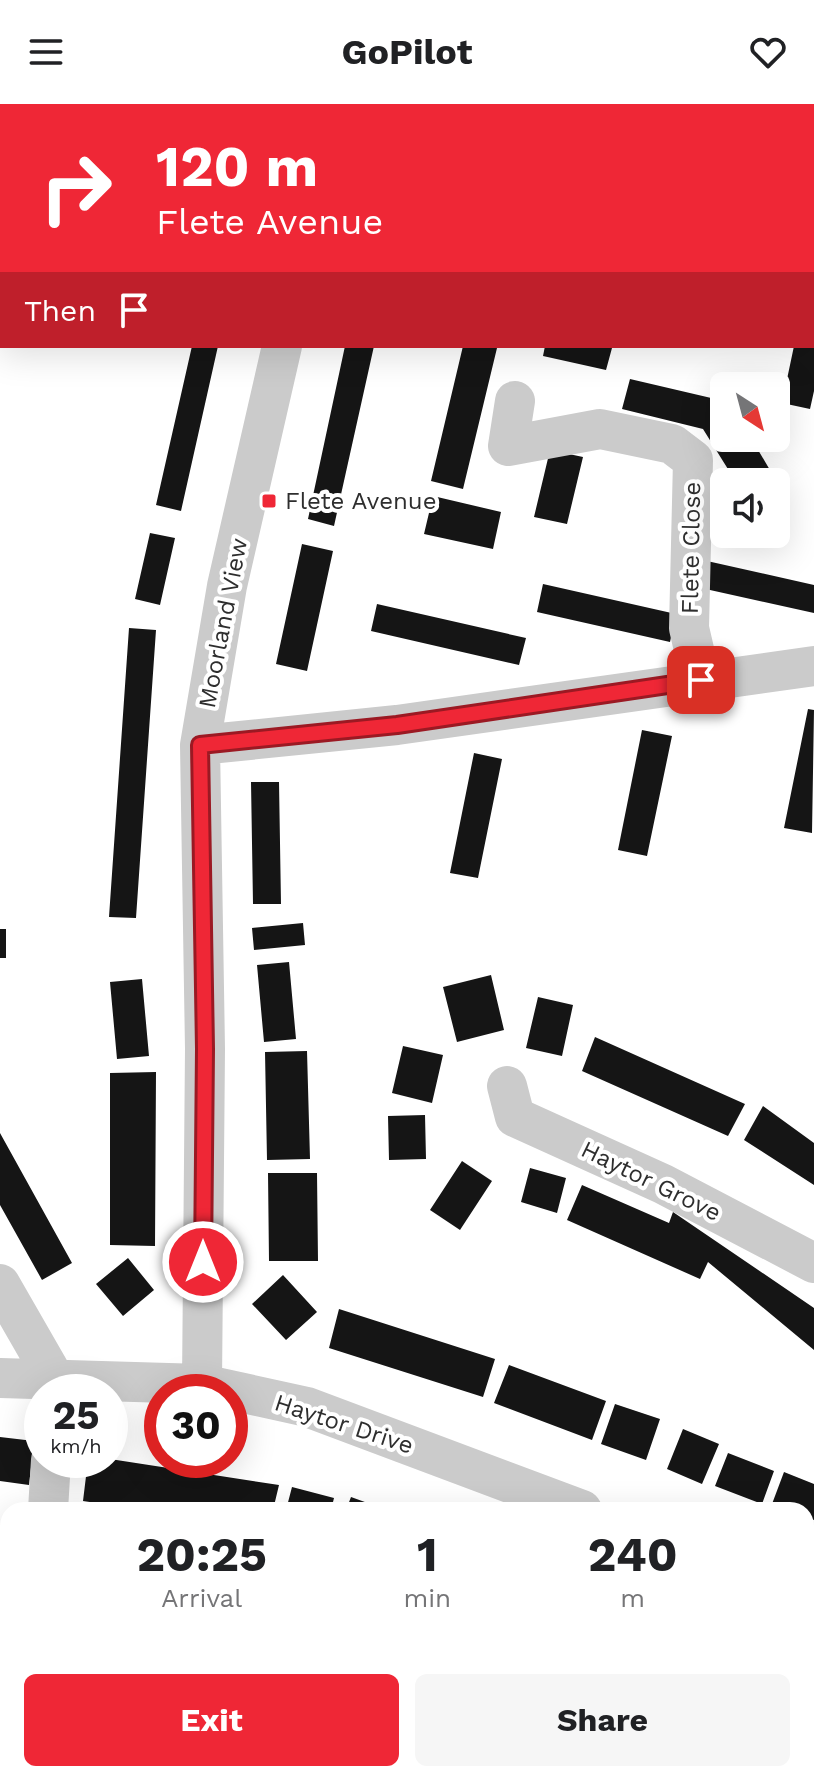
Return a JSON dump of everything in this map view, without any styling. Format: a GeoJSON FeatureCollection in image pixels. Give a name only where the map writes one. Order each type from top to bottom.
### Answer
{"type":"FeatureCollection","features":[{"type":"Feature","properties":{"kind":"street","name":"Moorland View"},"geometry":{"type":"LineString","coordinates":[[202,1374],[205,1049],[200,745],[227,586],[282,348]]}},
{"type":"Feature","properties":{"kind":"street","name":"Flete Close"},"geometry":{"type":"LineString","coordinates":[[515,401],[508,446],[600,429],[672,444],[693,460],[689,628],[701,680]]}},
{"type":"Feature","properties":{"kind":"street"},"geometry":{"type":"LineString","coordinates":[[200,745],[397,725],[814,666]]}},
{"type":"Feature","properties":{"kind":"street","name":"Haytor Grove"},"geometry":{"type":"LineString","coordinates":[[507,1086],[515,1117],[663,1184],[814,1263]]}},
{"type":"Feature","properties":{"kind":"street"},"geometry":{"type":"LineString","coordinates":[[0,1284],[48,1374]]}},
{"type":"Feature","properties":{"kind":"street","name":"Haytor Drive"},"geometry":{"type":"LineString","coordinates":[[0,1378],[24,1381]]}},
{"type":"Feature","properties":{"kind":"street","name":"Haytor Drive"},"geometry":{"type":"LineString","coordinates":[[248,1394],[307,1407],[560,1502]]}},
{"type":"Feature","properties":{"kind":"street"},"geometry":{"type":"LineString","coordinates":[[48,1502],[50,1478]]}},
{"type":"Feature","properties":{"kind":"building"},"geometry":{"type":"Polygon","coordinates":[[[192,348],[218,348],[181,511],[156,505],[192,348]]]}},
{"type":"Feature","properties":{"kind":"building"},"geometry":{"type":"Polygon","coordinates":[[[345,348],[374,348],[334,526],[308,519],[345,348]]]}},
{"type":"Feature","properties":{"kind":"building"},"geometry":{"type":"Polygon","coordinates":[[[463,348],[497,348],[463,489],[431,481],[463,348]]]}},
{"type":"Feature","properties":{"kind":"building"},"geometry":{"type":"Polygon","coordinates":[[[545,348],[612,348],[606,370],[543,356],[545,348]]]}},
{"type":"Feature","properties":{"kind":"building"},"geometry":{"type":"Polygon","coordinates":[[[794,348],[814,348],[814,391],[810,409],[790,405],[789,372],[794,348]]]}},
{"type":"Feature","properties":{"kind":"building"},"geometry":{"type":"Polygon","coordinates":[[[630,379],[710,398],[710,440],[703,429],[622,409],[630,379]]]}},
{"type":"Feature","properties":{"kind":"building"},"geometry":{"type":"Polygon","coordinates":[[[550,450],[583,457],[567,524],[534,517],[550,450]]]}},
{"type":"Feature","properties":{"kind":"building"},"geometry":{"type":"Polygon","coordinates":[[[717,452],[759,452],[769,468],[727,468],[717,452]]]}},
{"type":"Feature","properties":{"kind":"building"},"geometry":{"type":"Polygon","coordinates":[[[433,496],[501,512],[493,549],[424,534],[433,496]]]}},
{"type":"Feature","properties":{"kind":"building"},"geometry":{"type":"Polygon","coordinates":[[[150,533],[175,538],[160,605],[135,599],[150,533]]]}},
{"type":"Feature","properties":{"kind":"building"},"geometry":{"type":"Polygon","coordinates":[[[302,544],[333,551],[307,671],[276,664],[302,544]]]}},
{"type":"Feature","properties":{"kind":"building"},"geometry":{"type":"Polygon","coordinates":[[[707,561],[814,585],[814,613],[701,588],[707,561]]]}},
{"type":"Feature","properties":{"kind":"building"},"geometry":{"type":"Polygon","coordinates":[[[543,584],[676,614],[670,642],[537,612],[543,584]]]}},
{"type":"Feature","properties":{"kind":"building"},"geometry":{"type":"Polygon","coordinates":[[[377,604],[526,638],[519,665],[371,631],[377,604]]]}},
{"type":"Feature","properties":{"kind":"building"},"geometry":{"type":"Polygon","coordinates":[[[129,628],[156,630],[136,918],[109,917],[129,628]]]}},
{"type":"Feature","properties":{"kind":"building"},"geometry":{"type":"Polygon","coordinates":[[[808,709],[814,710],[812,833],[784,828],[808,709]]]}},
{"type":"Feature","properties":{"kind":"building"},"geometry":{"type":"Polygon","coordinates":[[[642,730],[672,736],[647,856],[618,850],[642,730]]]}},
{"type":"Feature","properties":{"kind":"building"},"geometry":{"type":"Polygon","coordinates":[[[474,753],[502,759],[478,878],[450,873],[474,753]]]}},
{"type":"Feature","properties":{"kind":"building"},"geometry":{"type":"Polygon","coordinates":[[[251,782],[279,782],[281,904],[253,904],[251,782]]]}},
{"type":"Feature","properties":{"kind":"building"},"geometry":{"type":"Polygon","coordinates":[[[303,923],[305,945],[254,950],[252,928],[303,923]]]}},
{"type":"Feature","properties":{"kind":"building"},"geometry":{"type":"Polygon","coordinates":[[[0,929],[6,929],[6,958],[0,958],[0,929]]]}},
{"type":"Feature","properties":{"kind":"building"},"geometry":{"type":"Polygon","coordinates":[[[289,962],[296,1039],[264,1042],[257,965],[289,962]]]}},
{"type":"Feature","properties":{"kind":"building"},"geometry":{"type":"Polygon","coordinates":[[[491,975],[504,1030],[457,1042],[443,987],[491,975]]]}},
{"type":"Feature","properties":{"kind":"building"},"geometry":{"type":"Polygon","coordinates":[[[142,979],[149,1056],[117,1059],[110,982],[142,979]]]}},
{"type":"Feature","properties":{"kind":"building"},"geometry":{"type":"Polygon","coordinates":[[[538,997],[573,1005],[562,1056],[526,1048],[538,997]]]}},
{"type":"Feature","properties":{"kind":"building"},"geometry":{"type":"Polygon","coordinates":[[[595,1037],[745,1104],[728,1136],[582,1071],[595,1037]]]}},
{"type":"Feature","properties":{"kind":"building"},"geometry":{"type":"Polygon","coordinates":[[[403,1046],[443,1055],[432,1103],[392,1093],[403,1046]]]}},
{"type":"Feature","properties":{"kind":"building"},"geometry":{"type":"Polygon","coordinates":[[[307,1051],[310,1159],[267,1160],[265,1052],[307,1051]]]}},
{"type":"Feature","properties":{"kind":"building"},"geometry":{"type":"Polygon","coordinates":[[[156,1072],[155,1246],[110,1245],[110,1073],[156,1072]]]}},
{"type":"Feature","properties":{"kind":"building"},"geometry":{"type":"Polygon","coordinates":[[[763,1106],[814,1143],[814,1185],[744,1140],[763,1106]]]}},
{"type":"Feature","properties":{"kind":"building"},"geometry":{"type":"Polygon","coordinates":[[[425,1115],[426,1159],[389,1160],[388,1116],[425,1115]]]}},
{"type":"Feature","properties":{"kind":"building"},"geometry":{"type":"Polygon","coordinates":[[[0,1133],[72,1263],[42,1280],[0,1205],[0,1133]]]}},
{"type":"Feature","properties":{"kind":"building"},"geometry":{"type":"Polygon","coordinates":[[[462,1161],[492,1181],[460,1230],[430,1210],[462,1161]]]}},
{"type":"Feature","properties":{"kind":"building"},"geometry":{"type":"Polygon","coordinates":[[[530,1168],[566,1178],[557,1213],[521,1202],[530,1168]]]}},
{"type":"Feature","properties":{"kind":"building"},"geometry":{"type":"Polygon","coordinates":[[[268,1173],[317,1173],[318,1261],[269,1261],[268,1173]]]}},
{"type":"Feature","properties":{"kind":"building"},"geometry":{"type":"Polygon","coordinates":[[[582,1185],[669,1223],[673,1212],[814,1308],[814,1350],[708,1262],[700,1279],[567,1220],[582,1185]]]}},
{"type":"Feature","properties":{"kind":"building"},"geometry":{"type":"Polygon","coordinates":[[[128,1258],[154,1290],[123,1316],[96,1284],[128,1258]]]}},
{"type":"Feature","properties":{"kind":"building"},"geometry":{"type":"Polygon","coordinates":[[[283,1275],[317,1312],[286,1340],[252,1304],[283,1275]]]}},
{"type":"Feature","properties":{"kind":"building"},"geometry":{"type":"Polygon","coordinates":[[[339,1309],[495,1359],[483,1397],[329,1348],[339,1309]]]}},
{"type":"Feature","properties":{"kind":"building"},"geometry":{"type":"Polygon","coordinates":[[[509,1365],[606,1401],[592,1440],[494,1403],[509,1365]]]}},
{"type":"Feature","properties":{"kind":"building"},"geometry":{"type":"Polygon","coordinates":[[[615,1404],[660,1419],[646,1460],[601,1444],[615,1404]]]}},
{"type":"Feature","properties":{"kind":"building"},"geometry":{"type":"Polygon","coordinates":[[[683,1429],[719,1444],[702,1484],[667,1469],[683,1429]]]}},
{"type":"Feature","properties":{"kind":"building"},"geometry":{"type":"Polygon","coordinates":[[[0,1437],[24,1440],[24,1478],[30,1478],[29,1485],[0,1481],[0,1437]]]}},
{"type":"Feature","properties":{"kind":"building"},"geometry":{"type":"Polygon","coordinates":[[[728,1453],[774,1471],[763,1502],[715,1486],[728,1453]]]}},
{"type":"Feature","properties":{"kind":"building"},"geometry":{"type":"Polygon","coordinates":[[[128,1462],[144,1464],[144,1478],[234,1478],[279,1485],[275,1502],[83,1501],[86,1478],[128,1478],[128,1462]]]}},
{"type":"Feature","properties":{"kind":"building"},"geometry":{"type":"Polygon","coordinates":[[[784,1472],[814,1484],[814,1502],[773,1502],[784,1472]]]}},
{"type":"Feature","properties":{"kind":"building"},"geometry":{"type":"Polygon","coordinates":[[[292,1487],[334,1498],[333,1502],[288,1502],[292,1487]]]}},
{"type":"Feature","properties":{"kind":"place","name":"Flete Avenue"},"geometry":{"type":"Point","coordinates":[269,501]}},
{"type":"Feature","properties":{"kind":"route"},"geometry":{"type":"LineString","coordinates":[[203,1262],[205,1049],[200,745],[397,725],[701,680]]}}]}
